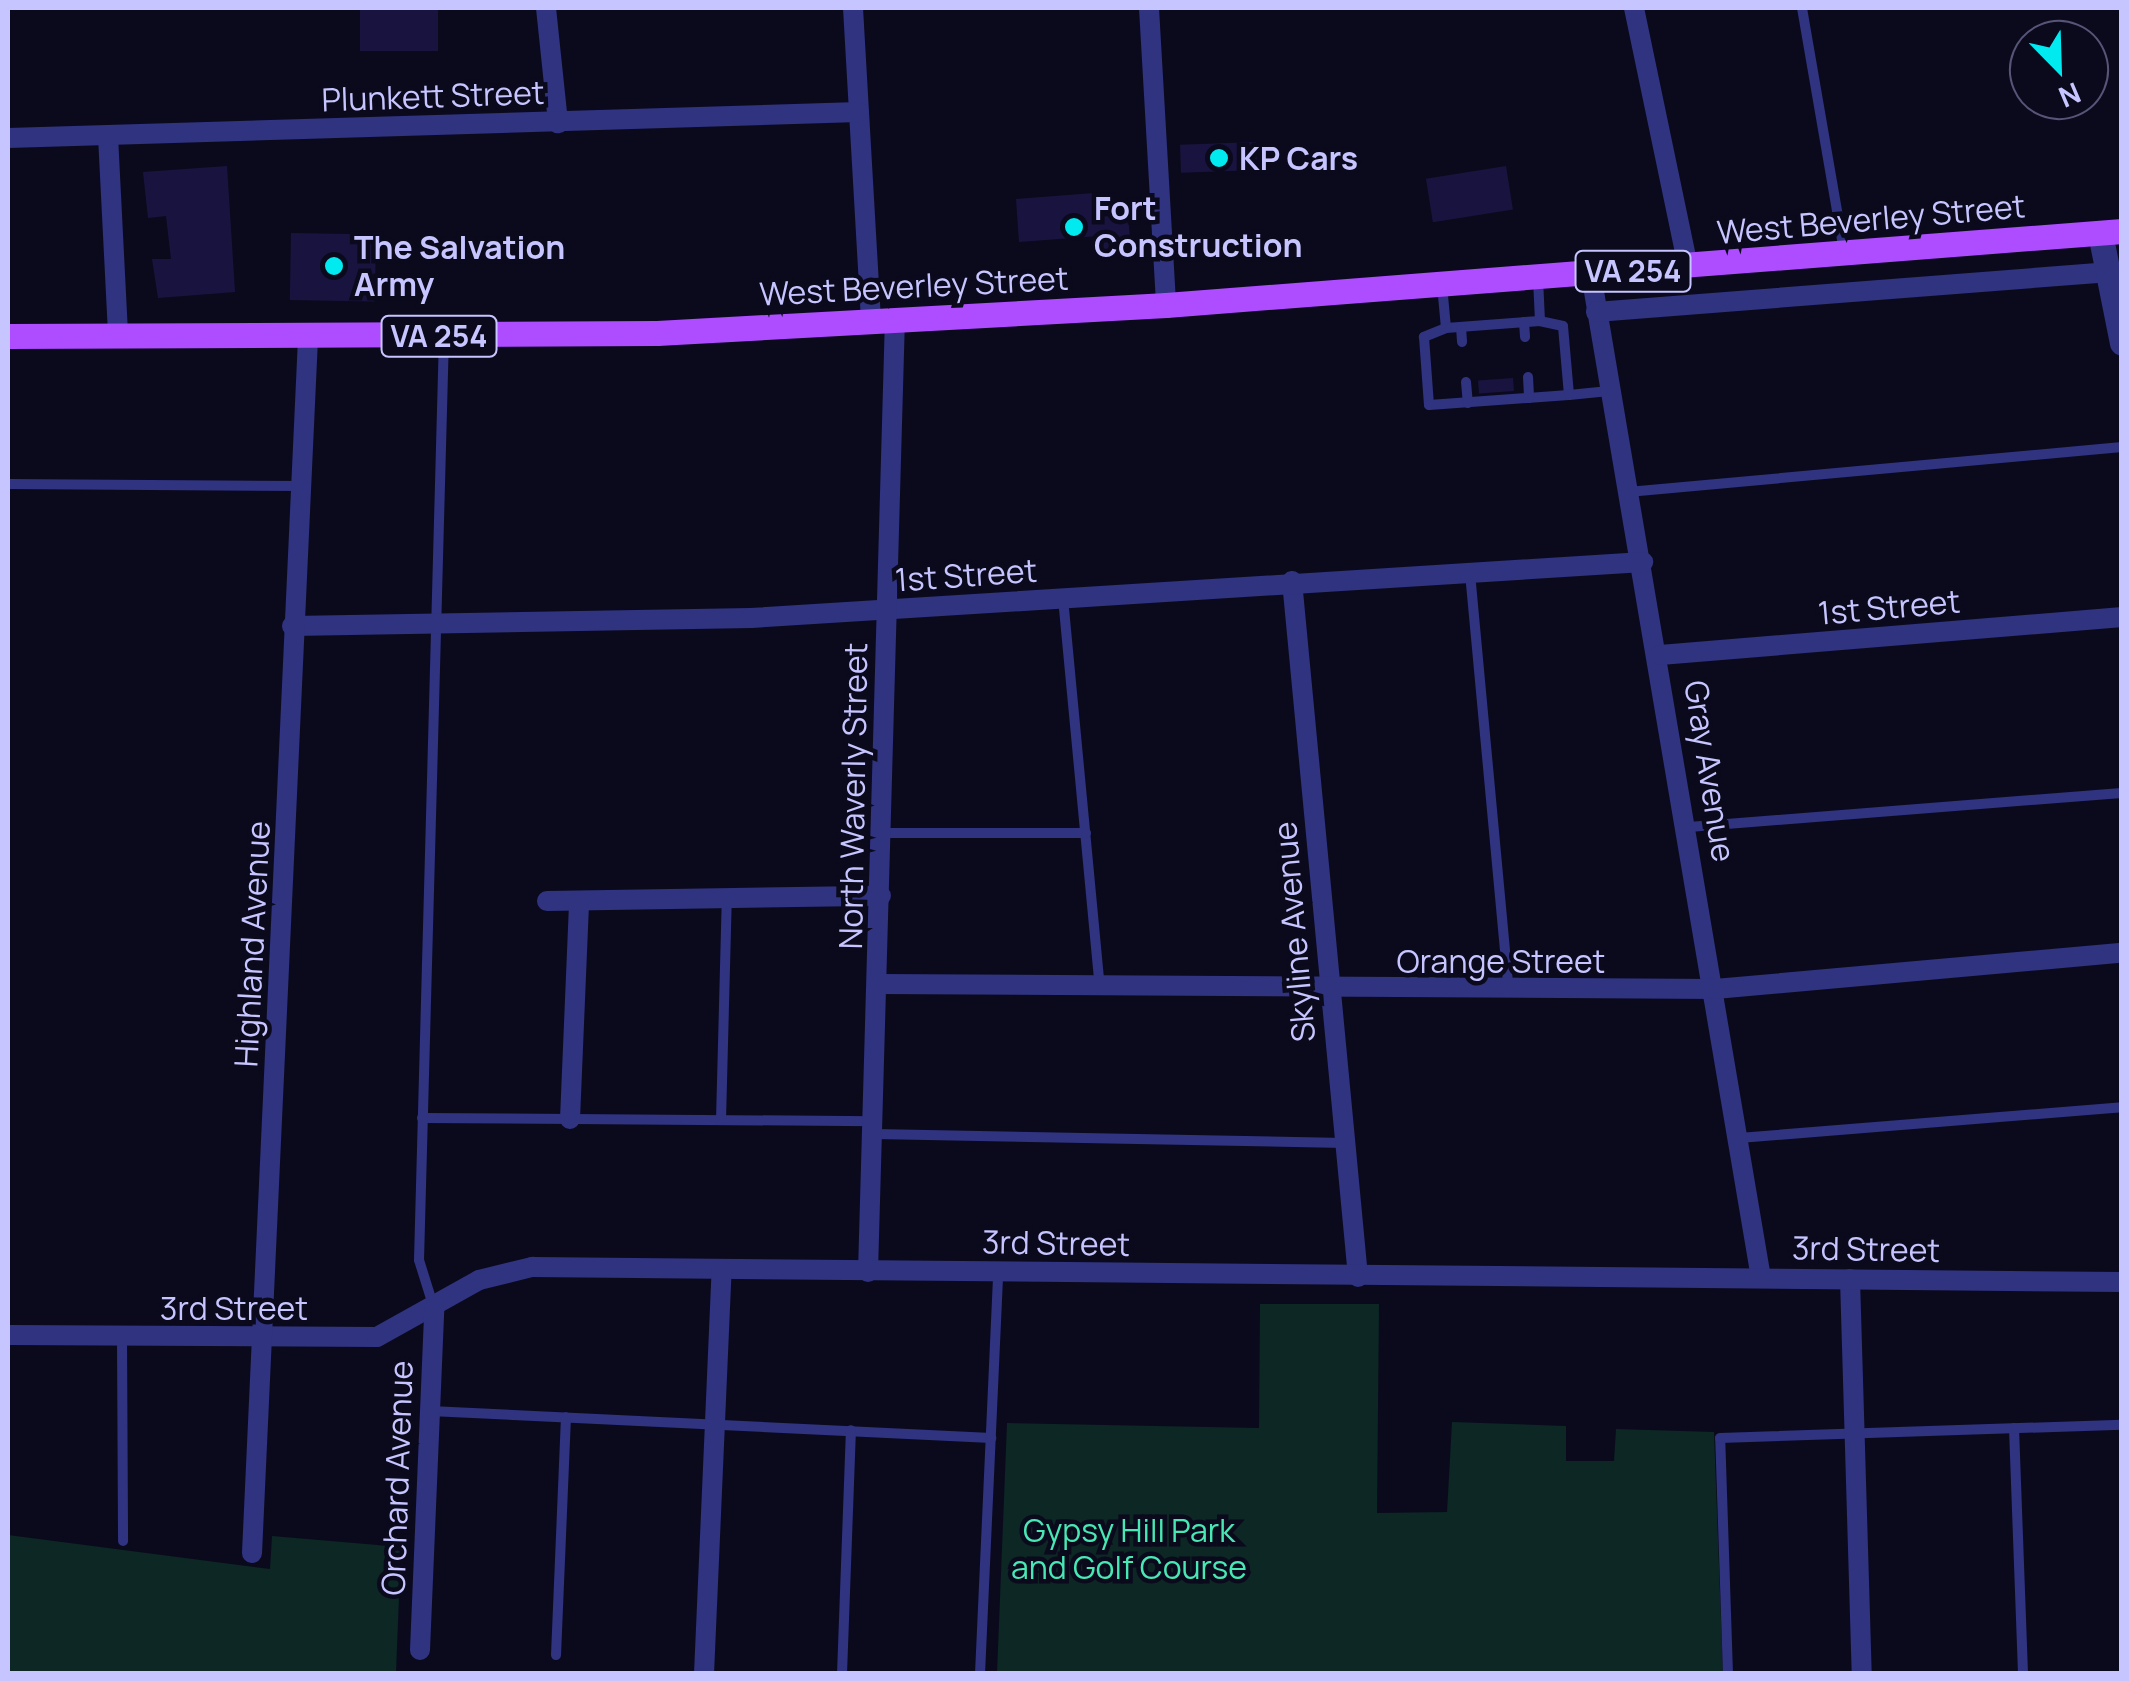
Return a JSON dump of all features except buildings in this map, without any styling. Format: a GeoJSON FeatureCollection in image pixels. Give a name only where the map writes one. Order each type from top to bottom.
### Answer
{"type":"FeatureCollection","features":[{"type":"Feature","properties":{"kind":"main road","name":"West Beverley Street"},"geometry":{"type":"LineString","coordinates":[[8,336],[444,336],[883,321],[1166,305],[2111,232]]}},
{"type":"Feature","properties":{"kind":"street"},"geometry":{"type":"LineString","coordinates":[[546,8],[558,123]]}},
{"type":"Feature","properties":{"kind":"street","name":"North Waverly Street"},"geometry":{"type":"LineString","coordinates":[[853,8],[883,321],[886,611],[876,1127],[868,1272]]}},
{"type":"Feature","properties":{"kind":"street"},"geometry":{"type":"LineString","coordinates":[[1149,8],[1166,305]]}},
{"type":"Feature","properties":{"kind":"street"},"geometry":{"type":"LineString","coordinates":[[1634,8],[1688,267]]}},
{"type":"Feature","properties":{"kind":"street","name":"Plunkett Street"},"geometry":{"type":"LineString","coordinates":[[8,138],[860,112]]}},
{"type":"Feature","properties":{"kind":"street"},"geometry":{"type":"LineString","coordinates":[[108,136],[118,336]]}},
{"type":"Feature","properties":{"kind":"street"},"geometry":{"type":"LineString","coordinates":[[2111,232],[2110,272],[2122,343]]}},
{"type":"Feature","properties":{"kind":"street"},"geometry":{"type":"LineString","coordinates":[[1596,312],[2110,272]]}},
{"type":"Feature","properties":{"kind":"street","name":"Gray Avenue"},"geometry":{"type":"LineString","coordinates":[[1591,274],[1660,656],[1761,1278]]}},
{"type":"Feature","properties":{"kind":"street","name":"Highland Avenue"},"geometry":{"type":"LineString","coordinates":[[252,1553],[308,338]]}},
{"type":"Feature","properties":{"kind":"street","name":"1st Street"},"geometry":{"type":"LineString","coordinates":[[292,626],[436,626],[886,611],[1292,581],[1644,562]]}},
{"type":"Feature","properties":{"kind":"street","name":"Skyline Avenue"},"geometry":{"type":"LineString","coordinates":[[1292,581],[1358,1277]]}},
{"type":"Feature","properties":{"kind":"street","name":"1st Street"},"geometry":{"type":"LineString","coordinates":[[1660,656],[2122,618]]}},
{"type":"Feature","properties":{"kind":"street"},"geometry":{"type":"LineString","coordinates":[[547,901],[881,896]]}},
{"type":"Feature","properties":{"kind":"street"},"geometry":{"type":"LineString","coordinates":[[570,1119],[579,901]]}},
{"type":"Feature","properties":{"kind":"street","name":"Orange Street"},"geometry":{"type":"LineString","coordinates":[[879,984],[1330,992],[1715,989],[2122,953]]}},
{"type":"Feature","properties":{"kind":"street","name":"3rd Street"},"geometry":{"type":"LineString","coordinates":[[8,1335],[377,1338],[479,1280],[521,1268],[2122,1282]]}},
{"type":"Feature","properties":{"kind":"street"},"geometry":{"type":"LineString","coordinates":[[704,1674],[722,1269]]}},
{"type":"Feature","properties":{"kind":"street"},"geometry":{"type":"LineString","coordinates":[[1850,1279],[1862,1674]]}},
{"type":"Feature","properties":{"kind":"street","name":"Orchard Avenue"},"geometry":{"type":"LineString","coordinates":[[420,1650],[434,1309]]}},
{"type":"Feature","properties":{"kind":"lane"},"geometry":{"type":"LineString","coordinates":[[1802,8],[1845,252]]}},
{"type":"Feature","properties":{"kind":"lane"},"geometry":{"type":"LineString","coordinates":[[1538,278],[1540,321]]}},
{"type":"Feature","properties":{"kind":"lane"},"geometry":{"type":"LineString","coordinates":[[1442,284],[1446,328]]}},
{"type":"Feature","properties":{"kind":"lane"},"geometry":{"type":"LineString","coordinates":[[1568,395],[1563,326],[1540,321],[1461,326],[1424,337],[1430,405],[1530,398],[1568,395],[1610,391]]}},
{"type":"Feature","properties":{"kind":"lane"},"geometry":{"type":"LineString","coordinates":[[1524,322],[1526,337]]}},
{"type":"Feature","properties":{"kind":"lane"},"geometry":{"type":"LineString","coordinates":[[1461,326],[1462,342]]}},
{"type":"Feature","properties":{"kind":"lane"},"geometry":{"type":"LineString","coordinates":[[434,1309],[418,1260],[444,336]]}},
{"type":"Feature","properties":{"kind":"lane"},"geometry":{"type":"LineString","coordinates":[[1528,377],[1530,398]]}},
{"type":"Feature","properties":{"kind":"lane"},"geometry":{"type":"LineString","coordinates":[[1466,382],[1468,402]]}},
{"type":"Feature","properties":{"kind":"lane"},"geometry":{"type":"LineString","coordinates":[[1628,492],[2122,447]]}},
{"type":"Feature","properties":{"kind":"lane"},"geometry":{"type":"LineString","coordinates":[[8,484],[300,486]]}},
{"type":"Feature","properties":{"kind":"lane"},"geometry":{"type":"LineString","coordinates":[[1470,572],[1509,990]]}},
{"type":"Feature","properties":{"kind":"lane"},"geometry":{"type":"LineString","coordinates":[[1062,598],[1100,988]]}},
{"type":"Feature","properties":{"kind":"lane"},"geometry":{"type":"LineString","coordinates":[[1689,828],[2122,792]]}},
{"type":"Feature","properties":{"kind":"lane"},"geometry":{"type":"LineString","coordinates":[[882,833],[1086,832]]}},
{"type":"Feature","properties":{"kind":"lane"},"geometry":{"type":"LineString","coordinates":[[721,1120],[726,896]]}},
{"type":"Feature","properties":{"kind":"lane"},"geometry":{"type":"LineString","coordinates":[[1739,1138],[2122,1107]]}},
{"type":"Feature","properties":{"kind":"lane"},"geometry":{"type":"LineString","coordinates":[[422,1118],[721,1120],[1345,1143]]}},
{"type":"Feature","properties":{"kind":"lane"},"geometry":{"type":"LineString","coordinates":[[980,1674],[998,1273]]}},
{"type":"Feature","properties":{"kind":"lane"},"geometry":{"type":"LineString","coordinates":[[122,1338],[123,1541]]}},
{"type":"Feature","properties":{"kind":"lane"},"geometry":{"type":"LineString","coordinates":[[430,1411],[991,1438]]}},
{"type":"Feature","properties":{"kind":"lane"},"geometry":{"type":"LineString","coordinates":[[556,1656],[566,1417]]}},
{"type":"Feature","properties":{"kind":"lane"},"geometry":{"type":"LineString","coordinates":[[1728,1674],[1720,1438],[2122,1425]]}},
{"type":"Feature","properties":{"kind":"lane"},"geometry":{"type":"LineString","coordinates":[[2014,1428],[2023,1674]]}},
{"type":"Feature","properties":{"kind":"lane"},"geometry":{"type":"LineString","coordinates":[[842,1674],[851,1430]]}},
{"type":"Feature","properties":{"kind":"green space","name":"Gypsy Hill Park and Golf Course"},"geometry":{"type":"Polygon","coordinates":[[[1260,1304],[1379,1304],[1377,1513],[1447,1512],[1452,1422],[1566,1426],[1566,1461],[1614,1461],[1616,1429],[1714,1432],[1723,1673],[997,1673],[1007,1423],[1259,1428],[1260,1304]]]}},
{"type":"Feature","properties":{"kind":"green space"},"geometry":{"type":"Polygon","coordinates":[[[8,1535],[270,1569],[272,1536],[401,1547],[396,1673],[8,1673],[8,1535]]]}},
{"type":"Feature","properties":{"kind":"place","name":"KP Cars"},"geometry":{"type":"Point","coordinates":[1219,158]}},
{"type":"Feature","properties":{"kind":"place","name":"Fort Construction"},"geometry":{"type":"Point","coordinates":[1074,227]}},
{"type":"Feature","properties":{"kind":"place","name":"The Salvation Army"},"geometry":{"type":"Point","coordinates":[334,266]}}]}
